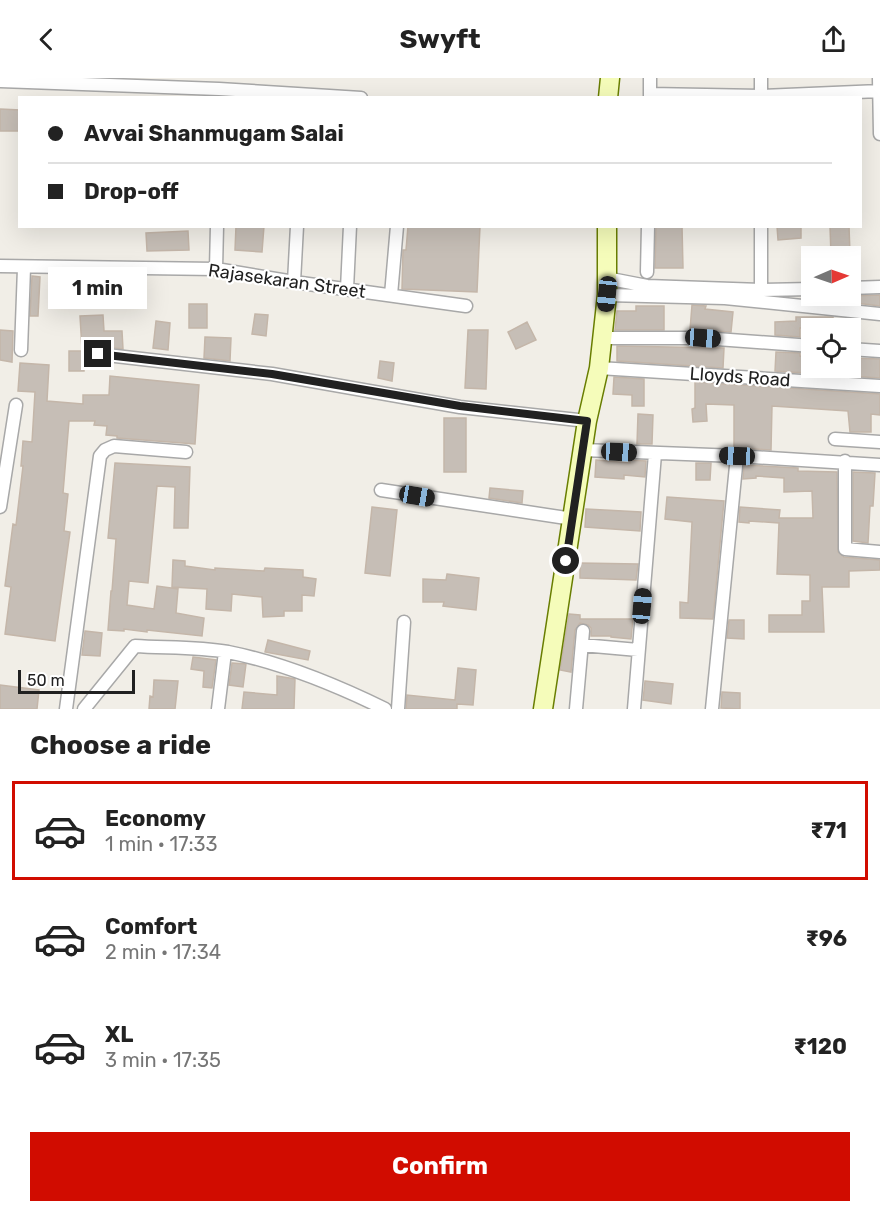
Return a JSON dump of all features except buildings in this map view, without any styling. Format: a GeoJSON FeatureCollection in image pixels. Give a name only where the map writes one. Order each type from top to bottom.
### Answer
{"type":"FeatureCollection","features":[{"type":"Feature","properties":{"kind":"street"},"geometry":{"type":"LineString","coordinates":[[608,96],[610,78]]}},
{"type":"Feature","properties":{"kind":"street"},"geometry":{"type":"LineString","coordinates":[[650,78],[650,96],[760,96],[880,90]]}},
{"type":"Feature","properties":{"kind":"street"},"geometry":{"type":"LineString","coordinates":[[760,78],[760,96]]}},
{"type":"Feature","properties":{"kind":"street"},"geometry":{"type":"LineString","coordinates":[[879,78],[880,134]]}},
{"type":"Feature","properties":{"kind":"street"},"geometry":{"type":"LineString","coordinates":[[0,81],[219,88],[333,96]]}},
{"type":"Feature","properties":{"kind":"street"},"geometry":{"type":"LineString","coordinates":[[216,269],[217,228]]}},
{"type":"Feature","properties":{"kind":"street"},"geometry":{"type":"LineString","coordinates":[[294,282],[297,228]]}},
{"type":"Feature","properties":{"kind":"street"},"geometry":{"type":"LineString","coordinates":[[347,289],[350,228]]}},
{"type":"Feature","properties":{"kind":"street"},"geometry":{"type":"LineString","coordinates":[[391,296],[397,228]]}},
{"type":"Feature","properties":{"kind":"street"},"geometry":{"type":"LineString","coordinates":[[543,709],[587,421],[599,368],[607,286],[607,228]]}},
{"type":"Feature","properties":{"kind":"street"},"geometry":{"type":"LineString","coordinates":[[647,272],[648,228]]}},
{"type":"Feature","properties":{"kind":"street"},"geometry":{"type":"LineString","coordinates":[[761,228],[761,290]]}},
{"type":"Feature","properties":{"kind":"street","name":"Rajasekaran Street"},"geometry":{"type":"LineString","coordinates":[[0,266],[216,269],[466,306]]}},
{"type":"Feature","properties":{"kind":"street"},"geometry":{"type":"LineString","coordinates":[[21,350],[24,268]]}},
{"type":"Feature","properties":{"kind":"street"},"geometry":{"type":"LineString","coordinates":[[607,286],[801,289]]}},
{"type":"Feature","properties":{"kind":"street"},"geometry":{"type":"LineString","coordinates":[[607,286],[880,314]]}},
{"type":"Feature","properties":{"kind":"street"},"geometry":{"type":"LineString","coordinates":[[861,288],[880,287]]}},
{"type":"Feature","properties":{"kind":"street"},"geometry":{"type":"LineString","coordinates":[[602,338],[703,338],[801,345]]}},
{"type":"Feature","properties":{"kind":"street"},"geometry":{"type":"LineString","coordinates":[[861,350],[880,351]]}},
{"type":"Feature","properties":{"kind":"street"},"geometry":{"type":"LineString","coordinates":[[98,354],[272,374],[460,406],[587,421]]}},
{"type":"Feature","properties":{"kind":"street","name":"Lloyds Road"},"geometry":{"type":"LineString","coordinates":[[599,368],[880,386]]}},
{"type":"Feature","properties":{"kind":"street"},"geometry":{"type":"LineString","coordinates":[[0,507],[16,405]]}},
{"type":"Feature","properties":{"kind":"street"},"geometry":{"type":"LineString","coordinates":[[835,439],[880,441]]}},
{"type":"Feature","properties":{"kind":"street"},"geometry":{"type":"LineString","coordinates":[[66,709],[100,456],[105,450],[114,447],[186,452]]}},
{"type":"Feature","properties":{"kind":"street"},"geometry":{"type":"LineString","coordinates":[[583,450],[845,461],[880,465]]}},
{"type":"Feature","properties":{"kind":"street"},"geometry":{"type":"LineString","coordinates":[[634,709],[655,454]]}},
{"type":"Feature","properties":{"kind":"street"},"geometry":{"type":"LineString","coordinates":[[712,709],[737,456]]}},
{"type":"Feature","properties":{"kind":"street"},"geometry":{"type":"LineString","coordinates":[[845,461],[845,549],[880,552]]}},
{"type":"Feature","properties":{"kind":"street"},"geometry":{"type":"LineString","coordinates":[[381,490],[573,519]]}},
{"type":"Feature","properties":{"kind":"street"},"geometry":{"type":"LineString","coordinates":[[398,709],[404,622]]}},
{"type":"Feature","properties":{"kind":"street"},"geometry":{"type":"LineString","coordinates":[[576,709],[584,631]]}},
{"type":"Feature","properties":{"kind":"street"},"geometry":{"type":"LineString","coordinates":[[582,645],[638,650]]}},
{"type":"Feature","properties":{"kind":"street"},"geometry":{"type":"LineString","coordinates":[[84,709],[135,646],[225,652],[273,662],[342,688],[385,709]]}},
{"type":"Feature","properties":{"kind":"street"},"geometry":{"type":"LineString","coordinates":[[218,709],[225,652]]}},
{"type":"Feature","properties":{"kind":"route"},"geometry":{"type":"LineString","coordinates":[[98,354],[272,374],[460,406],[587,421],[566,561]]}}]}
